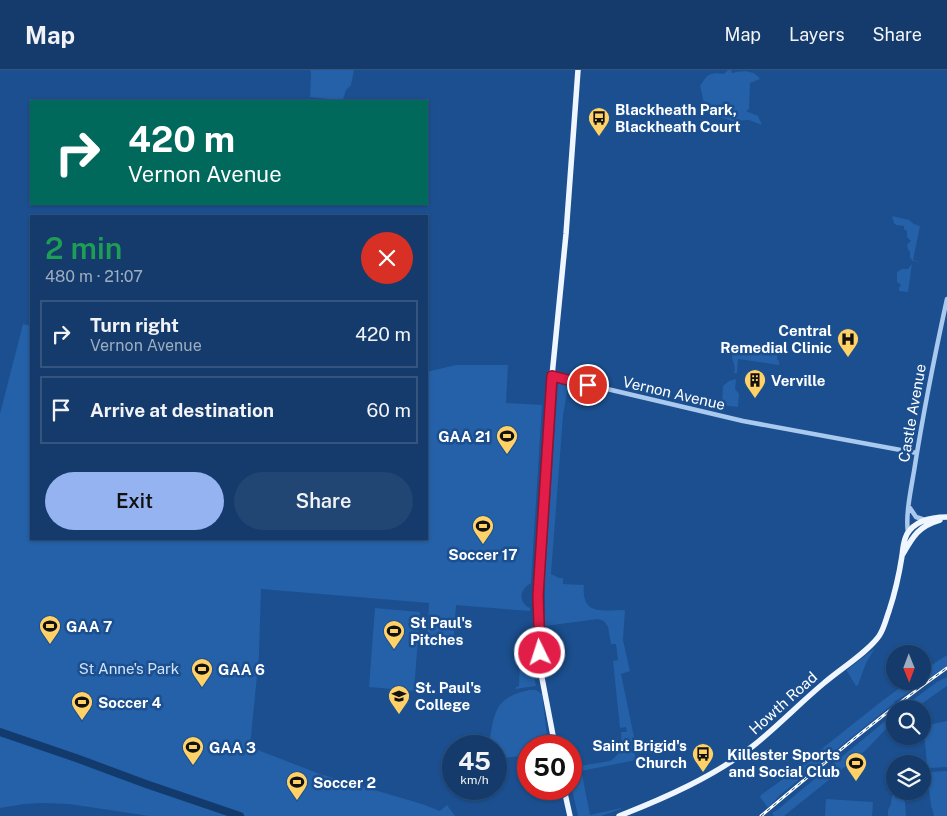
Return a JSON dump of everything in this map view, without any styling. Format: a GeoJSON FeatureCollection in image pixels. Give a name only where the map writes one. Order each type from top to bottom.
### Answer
{"type":"FeatureCollection","features":[{"type":"Feature","properties":{"kind":"main road"},"geometry":{"type":"LineString","coordinates":[[553,735],[540,653],[538,619],[539,569],[552,376],[566,234],[578,70]]}},
{"type":"Feature","properties":{"kind":"main road","name":"Howth Road"},"geometry":{"type":"LineString","coordinates":[[619,816],[661,799],[693,783],[739,756],[756,744],[826,681],[869,647],[879,636],[886,618],[896,589],[903,554],[915,526],[925,520],[947,518]]}},
{"type":"Feature","properties":{"kind":"main road","name":"Howth Road"},"geometry":{"type":"LineString","coordinates":[[911,534],[930,523],[947,518]]}},
{"type":"Feature","properties":{"kind":"main road"},"geometry":{"type":"LineString","coordinates":[[566,800],[570,816]]}},
{"type":"Feature","properties":{"kind":"street","name":"Castle Avenue"},"geometry":{"type":"LineString","coordinates":[[911,534],[909,502],[928,391],[947,299]]}},
{"type":"Feature","properties":{"kind":"street","name":"Vernon Avenue"},"geometry":{"type":"LineString","coordinates":[[552,376],[743,421],[917,453]]}},
{"type":"Feature","properties":{"kind":"street"},"geometry":{"type":"LineString","coordinates":[[909,502],[914,516],[925,520]]}},
{"type":"Feature","properties":{"kind":"green space"},"geometry":{"type":"Polygon","coordinates":[[[310,70],[354,70],[351,85],[346,90],[343,99],[338,100],[310,97],[310,70]]]}},
{"type":"Feature","properties":{"kind":"green space"},"geometry":{"type":"Polygon","coordinates":[[[731,70],[732,73],[740,71],[751,72],[760,79],[750,83],[749,109],[746,111],[758,116],[762,125],[749,120],[732,121],[719,117],[714,113],[710,114],[708,111],[700,86],[709,75],[715,73],[724,74],[731,70]]]}},
{"type":"Feature","properties":{"kind":"green space"},"geometry":{"type":"Polygon","coordinates":[[[892,216],[909,220],[920,226],[913,260],[921,262],[913,261],[910,258],[907,246],[911,241],[907,237],[907,231],[904,229],[904,226],[894,223],[892,216]]]}},
{"type":"Feature","properties":{"kind":"green space"},"geometry":{"type":"Polygon","coordinates":[[[912,264],[908,292],[899,291],[901,285],[897,282],[897,272],[902,269],[908,269],[912,264]]]}},
{"type":"Feature","properties":{"kind":"green space","name":"St Anne's Park"},"geometry":{"type":"Polygon","coordinates":[[[23,324],[30,326],[30,540],[428,540],[428,372],[456,365],[508,365],[506,403],[542,405],[531,583],[524,589],[521,596],[523,603],[530,608],[530,611],[456,605],[453,645],[427,643],[429,603],[261,589],[259,655],[250,747],[320,774],[440,811],[447,805],[455,816],[149,816],[69,804],[42,803],[0,808],[0,414],[23,324]]]}},
{"type":"Feature","properties":{"kind":"green space"},"geometry":{"type":"Polygon","coordinates":[[[733,344],[779,347],[777,359],[779,365],[738,359],[737,373],[734,373],[733,344]]]}},
{"type":"Feature","properties":{"kind":"green space"},"geometry":{"type":"Polygon","coordinates":[[[736,379],[735,389],[739,394],[738,407],[722,405],[723,386],[729,381],[736,379]]]}},
{"type":"Feature","properties":{"kind":"green space"},"geometry":{"type":"Polygon","coordinates":[[[558,382],[575,386],[575,388],[570,387],[567,392],[563,416],[551,574],[563,578],[563,584],[584,585],[584,595],[590,607],[601,610],[625,610],[623,640],[630,671],[621,674],[634,737],[632,738],[636,760],[582,771],[582,766],[610,761],[614,758],[619,752],[621,732],[627,732],[626,727],[620,728],[613,661],[618,660],[616,644],[611,644],[608,627],[604,621],[598,619],[545,626],[545,577],[558,382]]]}},
{"type":"Feature","properties":{"kind":"green space","name":"St Paul's Pitches"},"geometry":{"type":"Polygon","coordinates":[[[375,608],[420,612],[414,691],[369,687],[375,608]]]}},
{"type":"Feature","properties":{"kind":"green space"},"geometry":{"type":"Polygon","coordinates":[[[875,648],[866,663],[858,685],[856,686],[847,670],[875,648]]]}},
{"type":"Feature","properties":{"kind":"green space"},"geometry":{"type":"Polygon","coordinates":[[[530,654],[536,686],[515,689],[519,686],[520,661],[518,659],[521,656],[530,654]]]}},
{"type":"Feature","properties":{"kind":"green space"},"geometry":{"type":"Polygon","coordinates":[[[947,655],[947,666],[931,677],[931,666],[947,655]]]}},
{"type":"Feature","properties":{"kind":"green space"},"geometry":{"type":"Polygon","coordinates":[[[947,677],[947,686],[927,700],[913,700],[926,690],[931,690],[931,686],[947,677]]]}},
{"type":"Feature","properties":{"kind":"green space"},"geometry":{"type":"Polygon","coordinates":[[[536,690],[542,694],[547,735],[517,735],[517,757],[507,757],[507,735],[491,735],[492,725],[502,703],[518,693],[536,690]]]}},
{"type":"Feature","properties":{"kind":"green space"},"geometry":{"type":"Polygon","coordinates":[[[897,690],[912,690],[897,700],[886,700],[886,710],[780,795],[768,808],[760,797],[761,795],[897,690]]]}},
{"type":"Feature","properties":{"kind":"green space"},"geometry":{"type":"Polygon","coordinates":[[[886,720],[886,729],[866,750],[784,816],[774,816],[772,813],[886,720]]]}},
{"type":"Feature","properties":{"kind":"green space"},"geometry":{"type":"Polygon","coordinates":[[[947,721],[947,767],[931,768],[931,755],[926,755],[925,745],[931,745],[931,725],[947,721]]]}},
{"type":"Feature","properties":{"kind":"green space"},"geometry":{"type":"Polygon","coordinates":[[[947,771],[947,816],[934,816],[930,800],[931,772],[947,771]]]}},
{"type":"Feature","properties":{"kind":"green space"},"geometry":{"type":"Polygon","coordinates":[[[582,774],[590,815],[621,808],[601,816],[578,816],[574,800],[582,800],[582,774]]]}},
{"type":"Feature","properties":{"kind":"green space"},"geometry":{"type":"Polygon","coordinates":[[[826,799],[873,802],[872,816],[825,816],[826,799]]]}},
{"type":"Feature","properties":{"kind":"green space"},"geometry":{"type":"Polygon","coordinates":[[[892,800],[904,800],[906,816],[888,816],[892,800]]]}},
{"type":"Feature","properties":{"kind":"waterway"},"geometry":{"type":"LineString","coordinates":[[0,732],[240,816]]}},
{"type":"Feature","properties":{"kind":"railway"},"geometry":{"type":"LineString","coordinates":[[761,816],[876,722],[947,668]]}},
{"type":"Feature","properties":{"kind":"place","name":"Blackheath Park, Blackheath Court"},"geometry":{"type":"Point","coordinates":[599,137]}},
{"type":"Feature","properties":{"kind":"place","name":"Central Remedial Clinic"},"geometry":{"type":"Point","coordinates":[848,358]}},
{"type":"Feature","properties":{"kind":"place","name":"Verville"},"geometry":{"type":"Point","coordinates":[755,399]}},
{"type":"Feature","properties":{"kind":"place","name":"GAA 21"},"geometry":{"type":"Point","coordinates":[507,455]}},
{"type":"Feature","properties":{"kind":"place","name":"Soccer 17"},"geometry":{"type":"Point","coordinates":[483,545]}},
{"type":"Feature","properties":{"kind":"place","name":"GAA 7"},"geometry":{"type":"Point","coordinates":[50,645]}},
{"type":"Feature","properties":{"kind":"place","name":"St Paul's Pitches"},"geometry":{"type":"Point","coordinates":[394,650]}},
{"type":"Feature","properties":{"kind":"place","name":"GAA 6"},"geometry":{"type":"Point","coordinates":[202,688]}},
{"type":"Feature","properties":{"kind":"place","name":"St. Paul's College"},"geometry":{"type":"Point","coordinates":[399,715]}},
{"type":"Feature","properties":{"kind":"place","name":"Soccer 4"},"geometry":{"type":"Point","coordinates":[82,721]}},
{"type":"Feature","properties":{"kind":"place","name":"GAA 3"},"geometry":{"type":"Point","coordinates":[193,766]}},
{"type":"Feature","properties":{"kind":"place","name":"Saint Brigid's Church"},"geometry":{"type":"Point","coordinates":[703,773]}},
{"type":"Feature","properties":{"kind":"place","name":"Killester Sports and Social Club"},"geometry":{"type":"Point","coordinates":[856,782]}},
{"type":"Feature","properties":{"kind":"place","name":"Soccer 2"},"geometry":{"type":"Point","coordinates":[297,801]}},
{"type":"Feature","properties":{"kind":"route"},"geometry":{"type":"LineString","coordinates":[[540,653],[538,596],[552,376],[588,385]]}}]}
